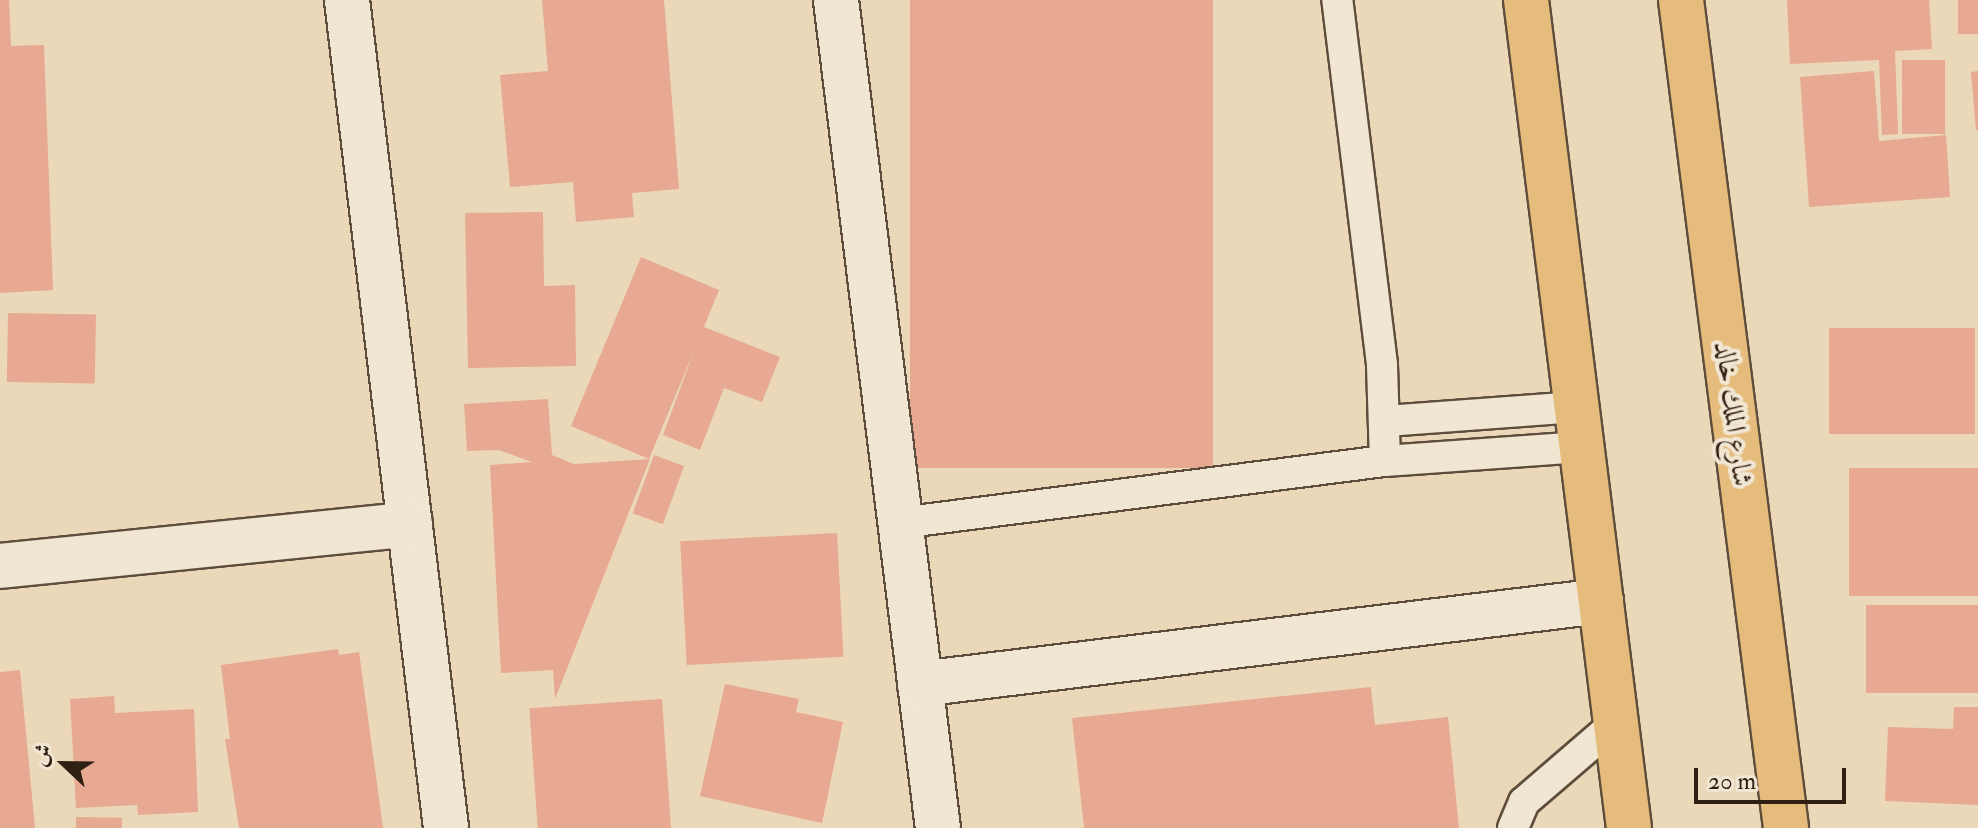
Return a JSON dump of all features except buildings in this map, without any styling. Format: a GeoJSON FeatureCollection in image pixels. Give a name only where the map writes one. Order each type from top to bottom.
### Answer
{"type":"FeatureCollection","features":[{"type":"Feature","properties":{"kind":"main road"},"geometry":{"type":"LineString","coordinates":[[1526,0],[1629,828]]}},
{"type":"Feature","properties":{"kind":"main road","name":"شارع الملك خالد"},"geometry":{"type":"LineString","coordinates":[[1681,0],[1786,828]]}},
{"type":"Feature","properties":{"kind":"street"},"geometry":{"type":"LineString","coordinates":[[347,0],[446,828]]}},
{"type":"Feature","properties":{"kind":"street"},"geometry":{"type":"LineString","coordinates":[[836,0],[938,828]]}},
{"type":"Feature","properties":{"kind":"street"},"geometry":{"type":"LineString","coordinates":[[0,566],[410,524]]}},
{"type":"Feature","properties":{"kind":"street"},"geometry":{"type":"LineString","coordinates":[[920,684],[1601,601]]}},
{"type":"Feature","properties":{"kind":"lane"},"geometry":{"type":"LineString","coordinates":[[1337,0],[1386,421],[1385,461]]}},
{"type":"Feature","properties":{"kind":"lane"},"geometry":{"type":"LineString","coordinates":[[1386,421],[1579,427]]}},
{"type":"Feature","properties":{"kind":"lane"},"geometry":{"type":"LineString","coordinates":[[900,523],[1385,461],[1579,427]]}},
{"type":"Feature","properties":{"kind":"lane"},"geometry":{"type":"LineString","coordinates":[[1513,828],[1524,802],[1616,723]]}}]}
